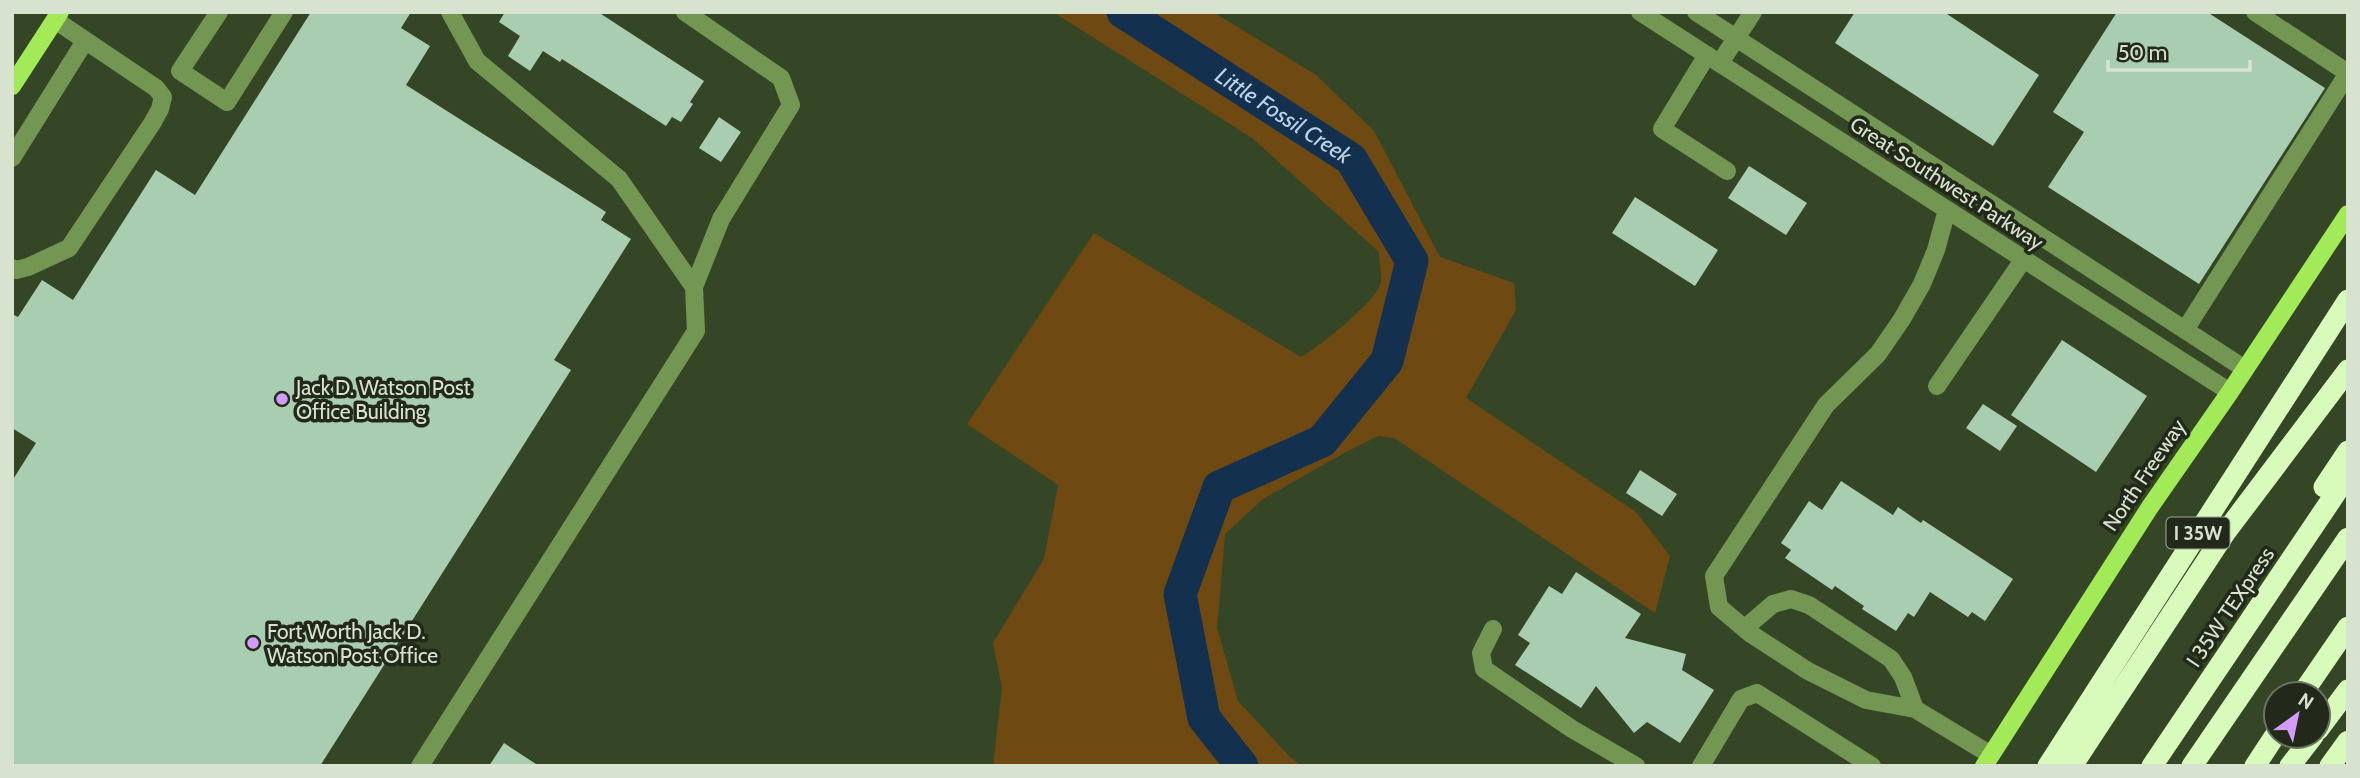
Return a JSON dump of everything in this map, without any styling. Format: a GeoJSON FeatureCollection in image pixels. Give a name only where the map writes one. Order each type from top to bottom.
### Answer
{"type":"FeatureCollection","features":[{"type":"Feature","properties":{"kind":"highway","name":"I 35W"},"geometry":{"type":"LineString","coordinates":[[2048,766],[2348,300]]}},
{"type":"Feature","properties":{"kind":"highway"},"geometry":{"type":"LineString","coordinates":[[2072,766],[2225,533],[2348,370]]}},
{"type":"Feature","properties":{"kind":"highway"},"geometry":{"type":"LineString","coordinates":[[2319,518],[2323,488],[2348,451]]}},
{"type":"Feature","properties":{"kind":"highway","name":"I 35W TEXpress"},"geometry":{"type":"LineString","coordinates":[[2152,766],[2348,475]]}},
{"type":"Feature","properties":{"kind":"highway"},"geometry":{"type":"LineString","coordinates":[[2192,766],[2348,538]]}},
{"type":"Feature","properties":{"kind":"highway"},"geometry":{"type":"LineString","coordinates":[[2312,680],[2348,627]]}},
{"type":"Feature","properties":{"kind":"highway"},"geometry":{"type":"LineString","coordinates":[[2332,712],[2348,691]]}},
{"type":"Feature","properties":{"kind":"highway"},"geometry":{"type":"LineString","coordinates":[[2330,766],[2348,741]]}},
{"type":"Feature","properties":{"kind":"highway"},"geometry":{"type":"LineString","coordinates":[[2255,766],[2266,750]]}},
{"type":"Feature","properties":{"kind":"highway"},"geometry":{"type":"LineString","coordinates":[[2290,766],[2302,750]]}},
{"type":"Feature","properties":{"kind":"main road"},"geometry":{"type":"LineString","coordinates":[[12,86],[57,16]]}},
{"type":"Feature","properties":{"kind":"main road","name":"North Freeway"},"geometry":{"type":"LineString","coordinates":[[1988,760],[2150,507],[2348,214]]}},
{"type":"Feature","properties":{"kind":"street"},"geometry":{"type":"LineString","coordinates":[[219,12],[180,71],[227,102],[284,12]]}},
{"type":"Feature","properties":{"kind":"street"},"geometry":{"type":"LineString","coordinates":[[450,12],[477,61],[619,179],[694,288]]}},
{"type":"Feature","properties":{"kind":"street"},"geometry":{"type":"LineString","coordinates":[[420,766],[696,331],[694,288],[721,219],[791,105],[781,78],[685,12]]}},
{"type":"Feature","properties":{"kind":"street","name":"Great Southwest Parkway"},"geometry":{"type":"LineString","coordinates":[[1640,12],[2230,392]]}},
{"type":"Feature","properties":{"kind":"street"},"geometry":{"type":"LineString","coordinates":[[1727,172],[1662,129],[1713,59],[1736,38],[1753,12]]}},
{"type":"Feature","properties":{"kind":"street"},"geometry":{"type":"LineString","coordinates":[[2185,330],[2348,73],[2255,12]]}},
{"type":"Feature","properties":{"kind":"street"},"geometry":{"type":"LineString","coordinates":[[1686,41],[1701,13]]}},
{"type":"Feature","properties":{"kind":"street","name":"Great Southwest Parkway"},"geometry":{"type":"LineString","coordinates":[[1701,13],[2245,369]]}},
{"type":"Feature","properties":{"kind":"street"},"geometry":{"type":"LineString","coordinates":[[12,268],[16,270],[28,267],[69,248],[160,109],[163,97],[156,88],[85,41],[57,16]]}},
{"type":"Feature","properties":{"kind":"street"},"geometry":{"type":"LineString","coordinates":[[12,158],[85,41]]}},
{"type":"Feature","properties":{"kind":"street"},"geometry":{"type":"LineString","coordinates":[[1947,210],[1936,250],[1922,284],[1902,319],[1878,354],[1826,405],[1714,576],[1718,607],[1808,671],[1866,700],[1915,709],[1988,760]]}},
{"type":"Feature","properties":{"kind":"street"},"geometry":{"type":"LineString","coordinates":[[1937,386],[2023,260]]}},
{"type":"Feature","properties":{"kind":"street"},"geometry":{"type":"LineString","coordinates":[[1745,628],[1773,604],[1791,599],[1809,605],[1891,659],[1903,677],[1915,709]]}},
{"type":"Feature","properties":{"kind":"street"},"geometry":{"type":"LineString","coordinates":[[1493,629],[1481,653],[1484,669],[1572,729],[1636,766]]}},
{"type":"Feature","properties":{"kind":"street"},"geometry":{"type":"LineString","coordinates":[[1701,766],[1741,699],[1757,693],[1872,766]]}},
{"type":"Feature","properties":{"kind":"shaded area"},"geometry":{"type":"Polygon","coordinates":[[[1053,12],[1213,12],[1316,75],[1374,131],[1440,257],[1514,283],[1516,310],[1466,398],[1636,512],[1670,556],[1655,613],[1394,438],[1378,436],[1263,499],[1225,534],[1217,628],[1238,701],[1290,757],[1302,766],[993,766],[1002,688],[993,643],[1044,559],[1058,485],[967,424],[1094,233],[1301,357],[1332,335],[1368,303],[1381,281],[1379,252],[1252,138],[1053,12]]]}},
{"type":"Feature","properties":{"kind":"building","name":"Jack D. Watson Post Office Building"},"geometry":{"type":"Polygon","coordinates":[[[311,12],[411,12],[401,28],[430,46],[406,85],[606,212],[601,220],[631,239],[554,360],[571,370],[320,766],[12,766],[12,481],[36,443],[12,428],[12,314],[18,317],[42,280],[73,300],[156,170],[195,195],[311,12]]]}},
{"type":"Feature","properties":{"kind":"building"},"geometry":{"type":"Polygon","coordinates":[[[505,12],[598,12],[704,81],[681,122],[672,117],[666,126],[562,59],[560,62],[543,51],[530,71],[508,56],[520,36],[499,22],[505,12]]]}},
{"type":"Feature","properties":{"kind":"building"},"geometry":{"type":"Polygon","coordinates":[[[1855,12],[1944,12],[2039,75],[1993,146],[1835,43],[1855,12]]]}},
{"type":"Feature","properties":{"kind":"building"},"geometry":{"type":"Polygon","coordinates":[[[2117,12],[2207,12],[2325,88],[2199,284],[2048,187],[2084,132],[2053,112],[2117,12]]]}},
{"type":"Feature","properties":{"kind":"building"},"geometry":{"type":"Polygon","coordinates":[[[719,117],[741,132],[721,162],[699,148],[719,117]]]}},
{"type":"Feature","properties":{"kind":"building"},"geometry":{"type":"Polygon","coordinates":[[[1749,166],[1807,203],[1786,235],[1728,198],[1749,166]]]}},
{"type":"Feature","properties":{"kind":"building"},"geometry":{"type":"Polygon","coordinates":[[[1635,197],[1718,250],[1695,286],[1612,233],[1635,197]]]}},
{"type":"Feature","properties":{"kind":"building"},"geometry":{"type":"Polygon","coordinates":[[[2062,340],[2147,396],[2096,472],[2011,415],[2062,340]]]}},
{"type":"Feature","properties":{"kind":"building"},"geometry":{"type":"Polygon","coordinates":[[[1983,404],[2017,426],[2000,451],[1966,428],[1983,404]]]}},
{"type":"Feature","properties":{"kind":"building"},"geometry":{"type":"Polygon","coordinates":[[[1640,470],[1677,494],[1662,516],[1626,493],[1640,470]]]}},
{"type":"Feature","properties":{"kind":"building"},"geometry":{"type":"Polygon","coordinates":[[[1841,481],[1893,515],[1898,507],[1921,523],[1923,520],[2013,579],[1985,621],[1972,612],[1968,617],[1930,592],[1914,617],[1908,613],[1896,631],[1862,609],[1864,606],[1835,586],[1832,590],[1785,558],[1791,550],[1781,543],[1809,501],[1822,510],[1841,481]]]}},
{"type":"Feature","properties":{"kind":"building"},"geometry":{"type":"Polygon","coordinates":[[[1576,572],[1641,614],[1625,638],[1686,654],[1682,670],[1714,690],[1680,743],[1647,722],[1634,733],[1596,686],[1581,708],[1515,665],[1530,643],[1518,635],[1549,586],[1562,594],[1576,572]]]}},
{"type":"Feature","properties":{"kind":"building"},"geometry":{"type":"Polygon","coordinates":[[[504,743],[539,766],[489,766],[504,743]]]}},
{"type":"Feature","properties":{"kind":"waterway","name":"Little Fossil Creek"},"geometry":{"type":"LineString","coordinates":[[1123,12],[1351,159],[1412,261],[1387,361],[1322,441],[1219,487],[1180,594],[1204,718],[1242,766]]}},
{"type":"Feature","properties":{"kind":"place","name":"Jack D. Watson Post Office Building"},"geometry":{"type":"Point","coordinates":[282,399]}},
{"type":"Feature","properties":{"kind":"place","name":"Fort Worth Jack D. Watson Post Office"},"geometry":{"type":"Point","coordinates":[253,643]}}]}
